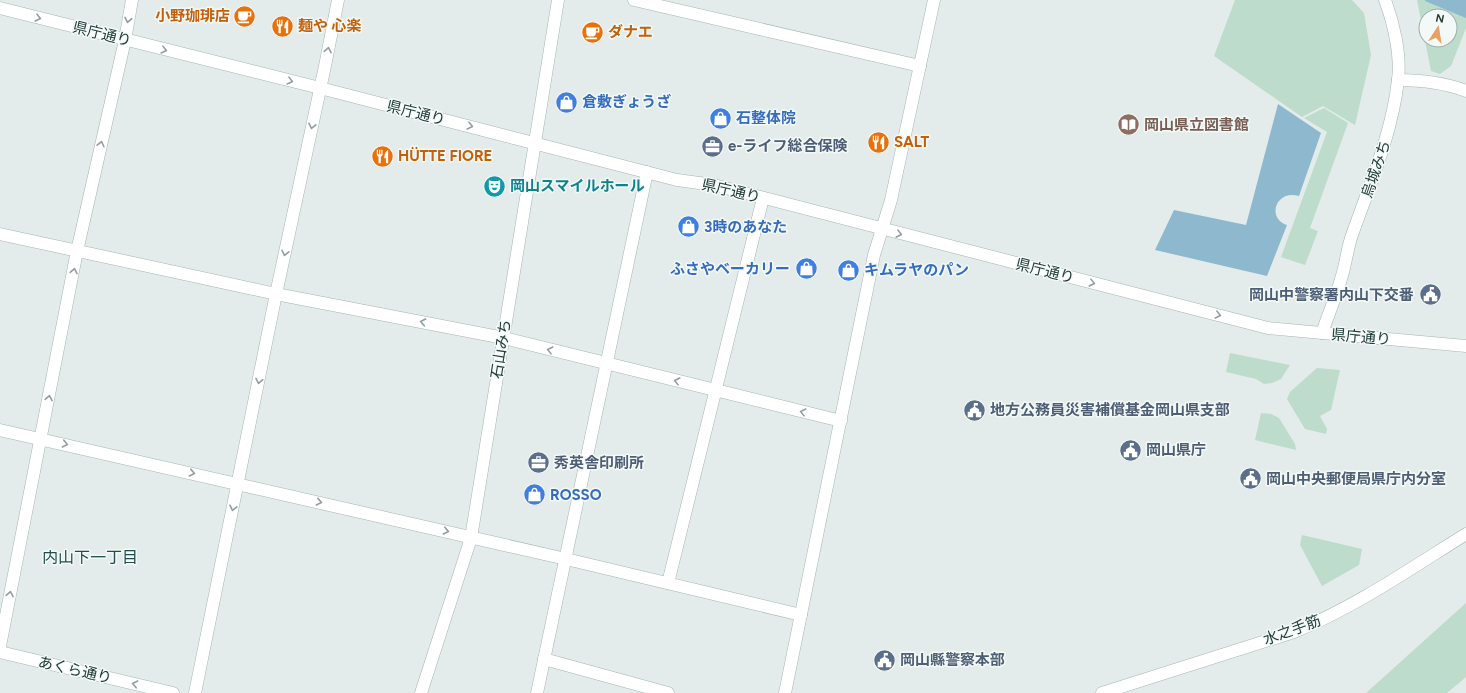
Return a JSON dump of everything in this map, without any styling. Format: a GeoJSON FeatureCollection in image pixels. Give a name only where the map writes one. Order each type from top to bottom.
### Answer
{"type":"FeatureCollection","features":[{"type":"Feature","properties":{"kind":"street"},"geometry":{"type":"LineString","coordinates":[[0,646],[78,251],[125,40],[132,0]]}},
{"type":"Feature","properties":{"kind":"street"},"geometry":{"type":"LineString","coordinates":[[195,693],[276,294],[338,0]]}},
{"type":"Feature","properties":{"kind":"street","name":"石山みち"},"geometry":{"type":"LineString","coordinates":[[421,693],[471,538],[558,0]]}},
{"type":"Feature","properties":{"kind":"street"},"geometry":{"type":"LineString","coordinates":[[634,0],[920,66]]}},
{"type":"Feature","properties":{"kind":"street"},"geometry":{"type":"LineString","coordinates":[[785,693],[874,255],[891,200],[934,0]]}},
{"type":"Feature","properties":{"kind":"street","name":"烏城みち"},"geometry":{"type":"LineString","coordinates":[[1322,333],[1341,279],[1352,237],[1388,136],[1398,80],[1398,63],[1395,37],[1385,0]]}},
{"type":"Feature","properties":{"kind":"street","name":"県庁通り"},"geometry":{"type":"LineString","coordinates":[[0,8],[320,88],[677,180],[714,185],[882,230],[1268,328],[1466,346]]}},
{"type":"Feature","properties":{"kind":"street"},"geometry":{"type":"LineString","coordinates":[[1398,80],[1424,80],[1466,91]]}},
{"type":"Feature","properties":{"kind":"street"},"geometry":{"type":"LineString","coordinates":[[537,693],[646,172]]}},
{"type":"Feature","properties":{"kind":"street"},"geometry":{"type":"LineString","coordinates":[[668,583],[762,198]]}},
{"type":"Feature","properties":{"kind":"street"},"geometry":{"type":"LineString","coordinates":[[0,234],[276,294],[504,338],[841,421]]}},
{"type":"Feature","properties":{"kind":"street"},"geometry":{"type":"LineString","coordinates":[[0,430],[566,559],[801,615]]}},
{"type":"Feature","properties":{"kind":"street","name":"水之手筋"},"geometry":{"type":"LineString","coordinates":[[1102,693],[1294,632],[1322,620],[1377,590],[1466,534]]}},
{"type":"Feature","properties":{"kind":"street","name":"あくら通り"},"geometry":{"type":"LineString","coordinates":[[0,652],[173,693]]}},
{"type":"Feature","properties":{"kind":"street"},"geometry":{"type":"LineString","coordinates":[[544,659],[668,693]]}},
{"type":"Feature","properties":{"kind":"green space"},"geometry":{"type":"Polygon","coordinates":[[[1235,0],[1352,0],[1364,13],[1371,55],[1355,125],[1323,106],[1302,117],[1214,56],[1235,0]]]}},
{"type":"Feature","properties":{"kind":"green space"},"geometry":{"type":"Polygon","coordinates":[[[1417,0],[1466,0],[1466,28],[1451,66],[1440,74],[1431,71],[1426,48],[1458,48],[1458,8],[1419,8],[1417,0]]]}},
{"type":"Feature","properties":{"kind":"green space"},"geometry":{"type":"Polygon","coordinates":[[[1324,108],[1348,123],[1310,228],[1318,231],[1305,265],[1281,257],[1327,132],[1304,118],[1324,108]]]}},
{"type":"Feature","properties":{"kind":"green space"},"geometry":{"type":"Polygon","coordinates":[[[1230,353],[1290,365],[1281,379],[1272,383],[1264,384],[1256,379],[1226,372],[1230,353]]]}},
{"type":"Feature","properties":{"kind":"green space"},"geometry":{"type":"Polygon","coordinates":[[[1317,368],[1340,370],[1331,410],[1320,416],[1327,429],[1326,434],[1305,429],[1287,399],[1290,392],[1317,368]]]}},
{"type":"Feature","properties":{"kind":"green space"},"geometry":{"type":"Polygon","coordinates":[[[1261,413],[1271,414],[1279,418],[1295,444],[1296,450],[1255,440],[1261,413]]]}},
{"type":"Feature","properties":{"kind":"green space"},"geometry":{"type":"Polygon","coordinates":[[[1302,535],[1362,549],[1359,565],[1322,586],[1300,545],[1302,535]]]}},
{"type":"Feature","properties":{"kind":"green space"},"geometry":{"type":"Polygon","coordinates":[[[1466,603],[1466,677],[1447,693],[1366,693],[1466,603]]]}},
{"type":"Feature","properties":{"kind":"water"},"geometry":{"type":"Polygon","coordinates":[[[1466,0],[1466,18],[1458,15],[1458,8],[1442,8],[1425,1],[1466,0]]]}},
{"type":"Feature","properties":{"kind":"water"},"geometry":{"type":"Polygon","coordinates":[[[1278,104],[1321,133],[1299,196],[1291,195],[1284,197],[1276,205],[1277,217],[1287,225],[1267,276],[1155,250],[1174,210],[1246,225],[1278,104]]]}},
{"type":"Feature","properties":{"kind":"place","name":"小野珈琲店"},"geometry":{"type":"Point","coordinates":[245,16]}},
{"type":"Feature","properties":{"kind":"place","name":"麺や 心楽"},"geometry":{"type":"Point","coordinates":[282,26]}},
{"type":"Feature","properties":{"kind":"place","name":"ダナエ"},"geometry":{"type":"Point","coordinates":[592,32]}},
{"type":"Feature","properties":{"kind":"place","name":"倉敷ぎょうざ"},"geometry":{"type":"Point","coordinates":[566,102]}},
{"type":"Feature","properties":{"kind":"place","name":"石整体院"},"geometry":{"type":"Point","coordinates":[720,118]}},
{"type":"Feature","properties":{"kind":"place","name":"岡山県立図書館"},"geometry":{"type":"Point","coordinates":[1128,125]}},
{"type":"Feature","properties":{"kind":"place","name":"SALT"},"geometry":{"type":"Point","coordinates":[878,142]}},
{"type":"Feature","properties":{"kind":"place","name":"e-ライフ総合保険"},"geometry":{"type":"Point","coordinates":[713,146]}},
{"type":"Feature","properties":{"kind":"place","name":"HÜTTE FIORE"},"geometry":{"type":"Point","coordinates":[382,156]}},
{"type":"Feature","properties":{"kind":"place","name":"岡山スマイルホール"},"geometry":{"type":"Point","coordinates":[494,186]}},
{"type":"Feature","properties":{"kind":"place","name":"3時のあなた"},"geometry":{"type":"Point","coordinates":[688,227]}},
{"type":"Feature","properties":{"kind":"place","name":"ふさやベーカリー"},"geometry":{"type":"Point","coordinates":[806,269]}},
{"type":"Feature","properties":{"kind":"place","name":"キムラヤのパン"},"geometry":{"type":"Point","coordinates":[849,270]}},
{"type":"Feature","properties":{"kind":"place","name":"岡山中警察署内山下交番"},"geometry":{"type":"Point","coordinates":[1430,295]}},
{"type":"Feature","properties":{"kind":"place","name":"地方公務員災害補償基金岡山県支部"},"geometry":{"type":"Point","coordinates":[975,410]}},
{"type":"Feature","properties":{"kind":"place","name":"岡山県庁"},"geometry":{"type":"Point","coordinates":[1130,450]}},
{"type":"Feature","properties":{"kind":"place","name":"秀英舎印刷所"},"geometry":{"type":"Point","coordinates":[539,463]}},
{"type":"Feature","properties":{"kind":"place","name":"岡山中央郵便局県庁内分室"},"geometry":{"type":"Point","coordinates":[1251,479]}},
{"type":"Feature","properties":{"kind":"place","name":"ROSSO"},"geometry":{"type":"Point","coordinates":[534,495]}},
{"type":"Feature","properties":{"kind":"place","name":"岡山縣警察本部"},"geometry":{"type":"Point","coordinates":[884,660]}},
{"type":"Feature","properties":{"kind":"district","name":"内山下一丁目"},"geometry":{"type":"Point","coordinates":[90,557]}}]}
